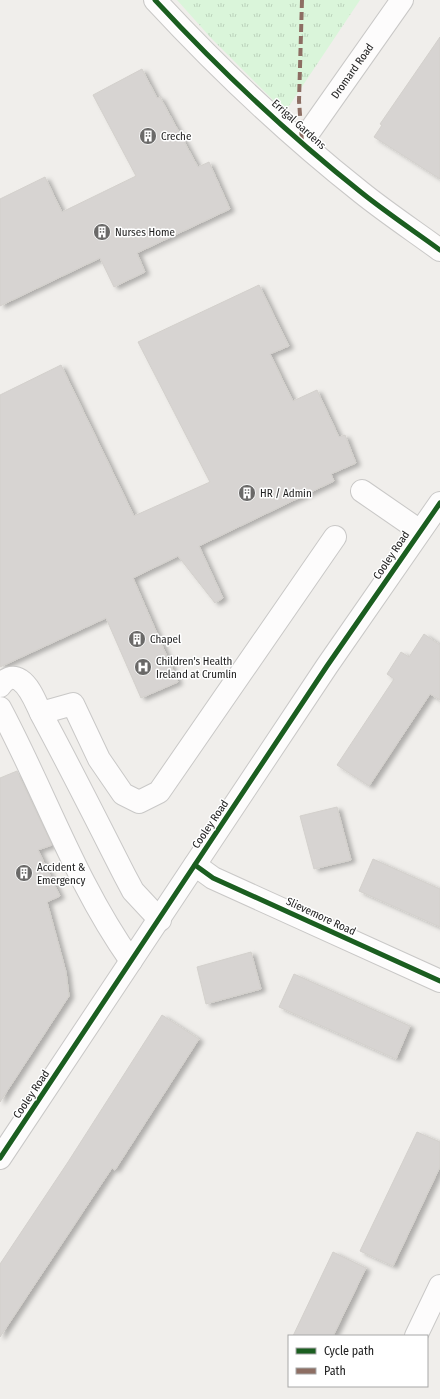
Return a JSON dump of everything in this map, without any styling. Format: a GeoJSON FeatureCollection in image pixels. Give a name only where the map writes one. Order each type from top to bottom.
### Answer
{"type":"FeatureCollection","features":[{"type":"Feature","properties":{"kind":"street","name":"Errigal Gardens"},"geometry":{"type":"LineString","coordinates":[[156,0],[224,70],[302,142],[362,193],[440,250]]}},
{"type":"Feature","properties":{"kind":"street","name":"Dromard Road"},"geometry":{"type":"LineString","coordinates":[[302,142],[402,0]]}},
{"type":"Feature","properties":{"kind":"street"},"geometry":{"type":"LineString","coordinates":[[362,491],[420,531]]}},
{"type":"Feature","properties":{"kind":"street","name":"Cooley Road"},"geometry":{"type":"LineString","coordinates":[[0,1158],[160,920],[327,666],[440,502]]}},
{"type":"Feature","properties":{"kind":"street"},"geometry":{"type":"LineString","coordinates":[[41,713],[73,704],[99,759],[123,794],[140,802],[160,792],[335,537]]}},
{"type":"Feature","properties":{"kind":"street"},"geometry":{"type":"LineString","coordinates":[[0,686],[6,679],[19,679],[31,692],[78,781],[124,876],[133,890],[160,920]]}},
{"type":"Feature","properties":{"kind":"street"},"geometry":{"type":"LineString","coordinates":[[0,708],[57,829],[104,920],[131,961]]}},
{"type":"Feature","properties":{"kind":"street","name":"Slievemore Road"},"geometry":{"type":"LineString","coordinates":[[195,865],[213,878],[440,981]]}},
{"type":"Feature","properties":{"kind":"street"},"geometry":{"type":"LineString","coordinates":[[416,1335],[440,1286]]}},
{"type":"Feature","properties":{"kind":"green space"},"geometry":{"type":"Polygon","coordinates":[[[177,0],[360,0],[285,112],[211,38],[177,0]]]}},
{"type":"Feature","properties":{"kind":"building"},"geometry":{"type":"Polygon","coordinates":[[[440,37],[440,179],[374,137],[382,125],[380,124],[440,37]]]}},
{"type":"Feature","properties":{"kind":"building","name":"Nurses Home"},"geometry":{"type":"Polygon","coordinates":[[[142,69],[157,98],[160,97],[198,167],[209,162],[230,209],[137,253],[145,272],[114,287],[100,258],[0,306],[0,199],[45,177],[62,212],[136,176],[93,95],[142,69]]]}},
{"type":"Feature","properties":{"kind":"building"},"geometry":{"type":"Polygon","coordinates":[[[259,285],[289,346],[270,354],[293,401],[317,390],[339,437],[345,435],[356,463],[331,474],[334,481],[199,546],[223,598],[215,603],[178,556],[133,578],[178,682],[141,698],[106,618],[0,667],[0,395],[61,365],[134,516],[210,482],[138,342],[259,285]]]}},
{"type":"Feature","properties":{"kind":"building"},"geometry":{"type":"Polygon","coordinates":[[[424,634],[440,645],[440,700],[430,694],[369,786],[337,765],[394,679],[387,674],[401,652],[409,657],[424,634]]]}},
{"type":"Feature","properties":{"kind":"building"},"geometry":{"type":"Polygon","coordinates":[[[17,771],[52,845],[38,850],[60,896],[47,902],[66,972],[69,996],[0,1102],[0,778],[17,771]]]}},
{"type":"Feature","properties":{"kind":"building"},"geometry":{"type":"Polygon","coordinates":[[[337,807],[351,860],[314,869],[300,816],[337,807]]]}},
{"type":"Feature","properties":{"kind":"building"},"geometry":{"type":"Polygon","coordinates":[[[373,859],[440,889],[440,927],[359,891],[373,859]]]}},
{"type":"Feature","properties":{"kind":"building"},"geometry":{"type":"Polygon","coordinates":[[[251,952],[261,989],[206,1004],[197,967],[251,952]]]}},
{"type":"Feature","properties":{"kind":"building"},"geometry":{"type":"Polygon","coordinates":[[[294,974],[410,1026],[396,1059],[279,1007],[294,974]]]}},
{"type":"Feature","properties":{"kind":"building"},"geometry":{"type":"Polygon","coordinates":[[[162,1015],[199,1039],[115,1170],[112,1168],[0,1337],[0,1264],[68,1162],[162,1015]]]}},
{"type":"Feature","properties":{"kind":"building"},"geometry":{"type":"Polygon","coordinates":[[[417,1132],[440,1142],[440,1167],[393,1266],[360,1251],[417,1132]]]}},
{"type":"Feature","properties":{"kind":"building"},"geometry":{"type":"Polygon","coordinates":[[[333,1252],[366,1268],[333,1335],[293,1335],[333,1252]]]}},
{"type":"Feature","properties":{"kind":"marked path"},"geometry":{"type":"LineString","coordinates":[[302,0],[299,101],[302,142]]}},
{"type":"Feature","properties":{"kind":"cycle path"},"geometry":{"type":"LineString","coordinates":[[155,0],[203,50],[281,125],[371,200],[440,250]]}},
{"type":"Feature","properties":{"kind":"cycle path"},"geometry":{"type":"LineString","coordinates":[[0,1158],[327,666],[440,503]]}},
{"type":"Feature","properties":{"kind":"cycle path"},"geometry":{"type":"LineString","coordinates":[[195,865],[213,878],[440,981]]}},
{"type":"Feature","properties":{"kind":"place","name":"Creche"},"geometry":{"type":"Point","coordinates":[148,136]}},
{"type":"Feature","properties":{"kind":"place","name":"Nurses Home"},"geometry":{"type":"Point","coordinates":[102,232]}},
{"type":"Feature","properties":{"kind":"place","name":"HR / Admin"},"geometry":{"type":"Point","coordinates":[247,493]}},
{"type":"Feature","properties":{"kind":"place","name":"Chapel"},"geometry":{"type":"Point","coordinates":[137,639]}},
{"type":"Feature","properties":{"kind":"place","name":"Children's Health Ireland at Crumlin"},"geometry":{"type":"Point","coordinates":[143,667]}},
{"type":"Feature","properties":{"kind":"place","name":"Accident & Emergency"},"geometry":{"type":"Point","coordinates":[24,873]}}]}
